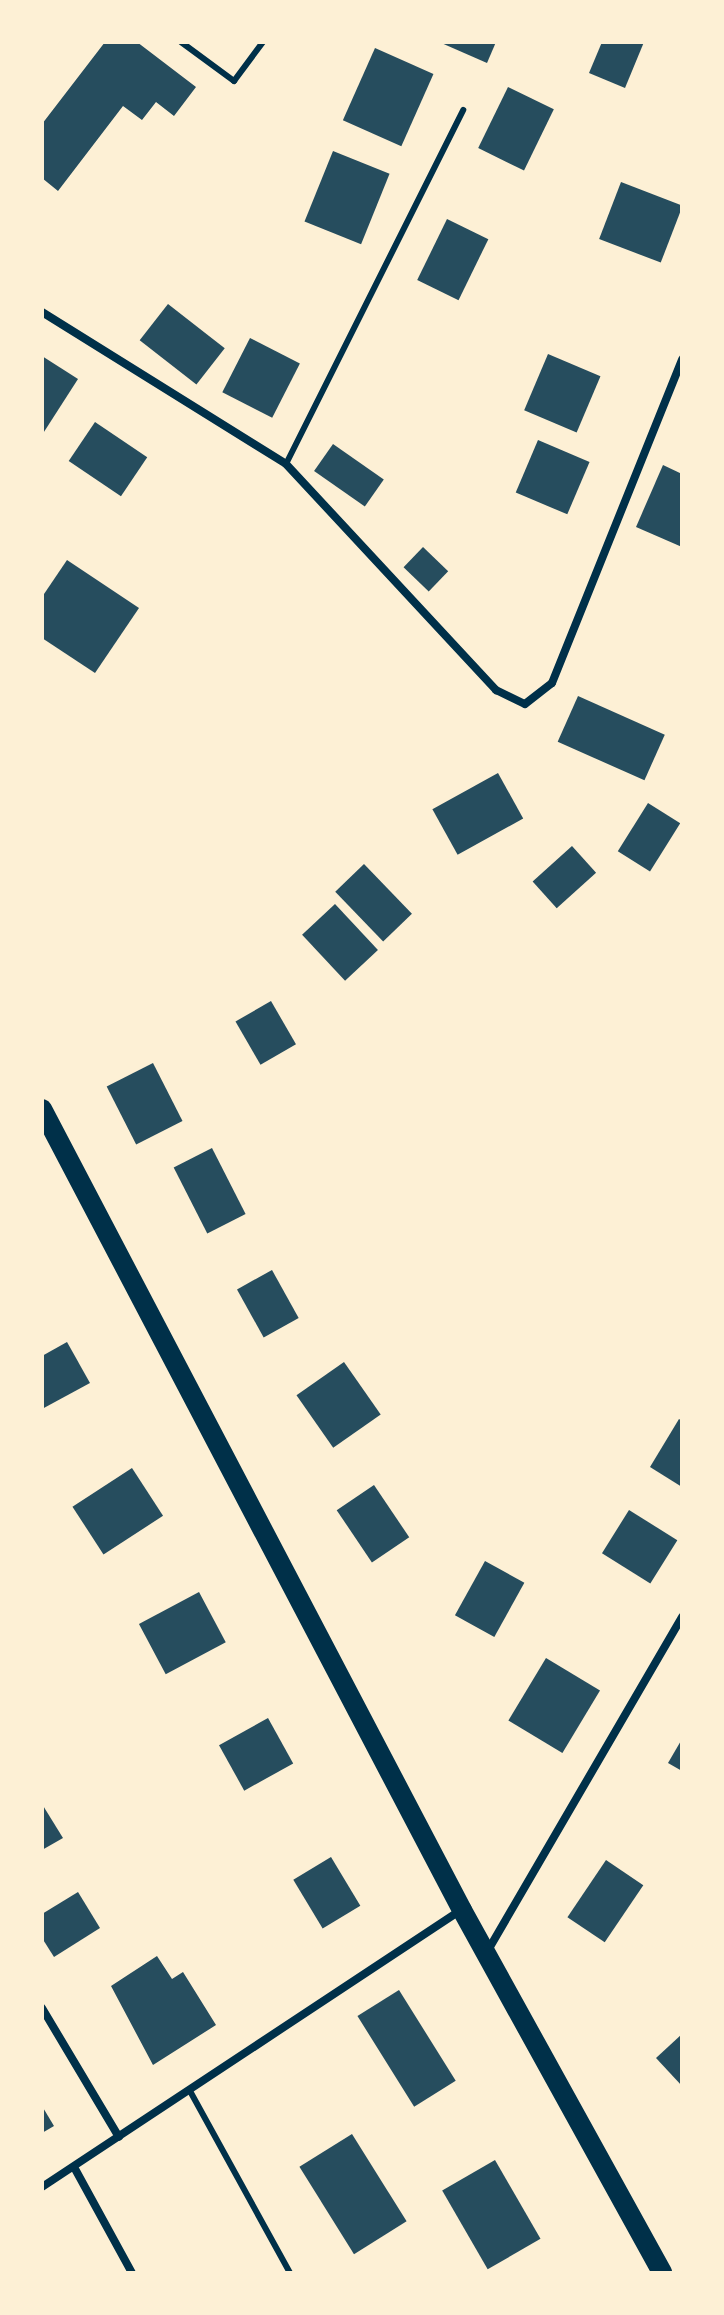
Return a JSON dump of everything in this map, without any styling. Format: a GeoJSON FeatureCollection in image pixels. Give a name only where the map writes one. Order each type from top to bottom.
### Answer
{"type":"FeatureCollection","features":[{"type":"Feature","properties":{"kind":"main road"},"geometry":{"type":"LineString","coordinates":[[42,1109],[462,1910],[662,2273]]}},
{"type":"Feature","properties":{"kind":"street"},"geometry":{"type":"LineString","coordinates":[[42,312],[286,464],[496,690],[525,704],[552,683],[682,359]]}},
{"type":"Feature","properties":{"kind":"street"},"geometry":{"type":"LineString","coordinates":[[487,1953],[682,1617]]}},
{"type":"Feature","properties":{"kind":"street"},"geometry":{"type":"LineString","coordinates":[[42,2187],[462,1910]]}},
{"type":"Feature","properties":{"kind":"street"},"geometry":{"type":"LineString","coordinates":[[42,2008],[119,2137]]}},
{"type":"Feature","properties":{"kind":"street"},"geometry":{"type":"LineString","coordinates":[[74,2167],[132,2273]]}},
{"type":"Feature","properties":{"kind":"lane"},"geometry":{"type":"LineString","coordinates":[[181,42],[234,81],[263,42]]}},
{"type":"Feature","properties":{"kind":"lane"},"geometry":{"type":"LineString","coordinates":[[286,464],[463,110]]}},
{"type":"Feature","properties":{"kind":"lane"},"geometry":{"type":"LineString","coordinates":[[190,2091],[290,2273]]}},
{"type":"Feature","properties":{"kind":"building"},"geometry":{"type":"Polygon","coordinates":[[[105,42],[137,42],[196,87],[174,116],[156,102],[142,120],[123,106],[58,191],[42,178],[42,124],[105,42]]]}},
{"type":"Feature","properties":{"kind":"building"},"geometry":{"type":"Polygon","coordinates":[[[439,42],[496,42],[487,63],[439,42]]]}},
{"type":"Feature","properties":{"kind":"building"},"geometry":{"type":"Polygon","coordinates":[[[602,42],[644,42],[625,88],[589,73],[602,42]]]}},
{"type":"Feature","properties":{"kind":"building"},"geometry":{"type":"Polygon","coordinates":[[[375,48],[433,74],[401,146],[343,120],[375,48]]]}},
{"type":"Feature","properties":{"kind":"building"},"geometry":{"type":"Polygon","coordinates":[[[508,87],[554,109],[524,170],[478,148],[508,87]]]}},
{"type":"Feature","properties":{"kind":"building"},"geometry":{"type":"Polygon","coordinates":[[[333,151],[390,174],[361,244],[305,221],[333,151]]]}},
{"type":"Feature","properties":{"kind":"building"},"geometry":{"type":"Polygon","coordinates":[[[621,182],[682,205],[661,263],[599,239],[621,182]]]}},
{"type":"Feature","properties":{"kind":"building"},"geometry":{"type":"Polygon","coordinates":[[[447,219],[488,239],[459,300],[417,280],[447,219]]]}},
{"type":"Feature","properties":{"kind":"building"},"geometry":{"type":"Polygon","coordinates":[[[168,304],[225,348],[196,385],[140,340],[168,304]]]}},
{"type":"Feature","properties":{"kind":"building"},"geometry":{"type":"Polygon","coordinates":[[[250,338],[300,363],[272,418],[222,392],[250,338]]]}},
{"type":"Feature","properties":{"kind":"building"},"geometry":{"type":"Polygon","coordinates":[[[548,354],[600,376],[577,432],[524,410],[548,354]]]}},
{"type":"Feature","properties":{"kind":"building"},"geometry":{"type":"Polygon","coordinates":[[[42,356],[78,379],[42,435],[42,356]]]}},
{"type":"Feature","properties":{"kind":"building"},"geometry":{"type":"Polygon","coordinates":[[[95,422],[147,457],[121,496],[69,461],[95,422]]]}},
{"type":"Feature","properties":{"kind":"building"},"geometry":{"type":"Polygon","coordinates":[[[538,440],[590,462],[567,514],[516,492],[538,440]]]}},
{"type":"Feature","properties":{"kind":"building"},"geometry":{"type":"Polygon","coordinates":[[[333,444],[384,480],[365,507],[314,471],[333,444]]]}},
{"type":"Feature","properties":{"kind":"building"},"geometry":{"type":"Polygon","coordinates":[[[663,465],[682,474],[682,547],[636,527],[663,465]]]}},
{"type":"Feature","properties":{"kind":"building"},"geometry":{"type":"Polygon","coordinates":[[[423,547],[448,571],[429,591],[404,567],[423,547]]]}},
{"type":"Feature","properties":{"kind":"building"},"geometry":{"type":"Polygon","coordinates":[[[67,560],[139,608],[95,673],[42,638],[42,597],[67,560]]]}},
{"type":"Feature","properties":{"kind":"building"},"geometry":{"type":"Polygon","coordinates":[[[578,696],[665,735],[644,780],[558,742],[578,696]]]}},
{"type":"Feature","properties":{"kind":"building"},"geometry":{"type":"Polygon","coordinates":[[[498,773],[523,818],[458,855],[432,809],[498,773]]]}},
{"type":"Feature","properties":{"kind":"building"},"geometry":{"type":"Polygon","coordinates":[[[648,803],[680,823],[650,871],[618,851],[648,803]]]}},
{"type":"Feature","properties":{"kind":"building"},"geometry":{"type":"Polygon","coordinates":[[[572,846],[596,873],[557,908],[533,881],[572,846]]]}},
{"type":"Feature","properties":{"kind":"building"},"geometry":{"type":"Polygon","coordinates":[[[364,864],[412,914],[383,941],[335,892],[364,864]]]}},
{"type":"Feature","properties":{"kind":"building"},"geometry":{"type":"Polygon","coordinates":[[[335,904],[378,950],[345,981],[302,935],[335,904]]]}},
{"type":"Feature","properties":{"kind":"building"},"geometry":{"type":"Polygon","coordinates":[[[271,1001],[296,1044],[260,1065],[235,1022],[271,1001]]]}},
{"type":"Feature","properties":{"kind":"building"},"geometry":{"type":"Polygon","coordinates":[[[153,1063],[183,1121],[136,1145],[107,1087],[153,1063]]]}},
{"type":"Feature","properties":{"kind":"building"},"geometry":{"type":"Polygon","coordinates":[[[212,1148],[246,1214],[207,1233],[174,1168],[212,1148]]]}},
{"type":"Feature","properties":{"kind":"building"},"geometry":{"type":"Polygon","coordinates":[[[272,1270],[299,1318],[264,1337],[237,1289],[272,1270]]]}},
{"type":"Feature","properties":{"kind":"building"},"geometry":{"type":"Polygon","coordinates":[[[67,1342],[90,1383],[42,1409],[42,1356],[67,1342]]]}},
{"type":"Feature","properties":{"kind":"building"},"geometry":{"type":"Polygon","coordinates":[[[344,1362],[381,1414],[333,1448],[296,1395],[344,1362]]]}},
{"type":"Feature","properties":{"kind":"building"},"geometry":{"type":"Polygon","coordinates":[[[679,1419],[682,1421],[682,1487],[650,1467],[679,1419]]]}},
{"type":"Feature","properties":{"kind":"building"},"geometry":{"type":"Polygon","coordinates":[[[132,1468],[163,1516],[103,1554],[72,1507],[132,1468]]]}},
{"type":"Feature","properties":{"kind":"building"},"geometry":{"type":"Polygon","coordinates":[[[374,1485],[409,1537],[372,1562],[337,1510],[374,1485]]]}},
{"type":"Feature","properties":{"kind":"building"},"geometry":{"type":"Polygon","coordinates":[[[629,1510],[677,1540],[650,1583],[602,1553],[629,1510]]]}},
{"type":"Feature","properties":{"kind":"building"},"geometry":{"type":"Polygon","coordinates":[[[485,1561],[524,1583],[494,1637],[455,1615],[485,1561]]]}},
{"type":"Feature","properties":{"kind":"building"},"geometry":{"type":"Polygon","coordinates":[[[199,1592],[226,1642],[166,1674],[139,1624],[199,1592]]]}},
{"type":"Feature","properties":{"kind":"building"},"geometry":{"type":"Polygon","coordinates":[[[546,1658],[600,1690],[562,1753],[508,1721],[546,1658]]]}},
{"type":"Feature","properties":{"kind":"building"},"geometry":{"type":"Polygon","coordinates":[[[268,1718],[293,1763],[244,1791],[219,1745],[268,1718]]]}},
{"type":"Feature","properties":{"kind":"building"},"geometry":{"type":"Polygon","coordinates":[[[682,1739],[682,1771],[668,1763],[682,1739]]]}},
{"type":"Feature","properties":{"kind":"building"},"geometry":{"type":"Polygon","coordinates":[[[42,1804],[63,1838],[42,1850],[42,1804]]]}},
{"type":"Feature","properties":{"kind":"building"},"geometry":{"type":"Polygon","coordinates":[[[331,1857],[360,1906],[323,1929],[293,1880],[331,1857]]]}},
{"type":"Feature","properties":{"kind":"building"},"geometry":{"type":"Polygon","coordinates":[[[606,1860],[643,1885],[605,1942],[567,1917],[606,1860]]]}},
{"type":"Feature","properties":{"kind":"building"},"geometry":{"type":"Polygon","coordinates":[[[78,1892],[100,1928],[54,1957],[42,1938],[42,1914],[78,1892]]]}},
{"type":"Feature","properties":{"kind":"building"},"geometry":{"type":"Polygon","coordinates":[[[157,1956],[172,1979],[183,1972],[216,2025],[153,2065],[111,1986],[157,1956]]]}},
{"type":"Feature","properties":{"kind":"building"},"geometry":{"type":"Polygon","coordinates":[[[399,1990],[456,2081],[414,2107],[357,2016],[399,1990]]]}},
{"type":"Feature","properties":{"kind":"building"},"geometry":{"type":"Polygon","coordinates":[[[682,2034],[682,2086],[656,2058],[682,2034]]]}},
{"type":"Feature","properties":{"kind":"building"},"geometry":{"type":"Polygon","coordinates":[[[42,2106],[54,2126],[42,2133],[42,2106]]]}},
{"type":"Feature","properties":{"kind":"building"},"geometry":{"type":"Polygon","coordinates":[[[352,2134],[407,2221],[354,2254],[299,2167],[352,2134]]]}},
{"type":"Feature","properties":{"kind":"building"},"geometry":{"type":"Polygon","coordinates":[[[495,2160],[540,2239],[488,2269],[442,2190],[495,2160]]]}}]}
